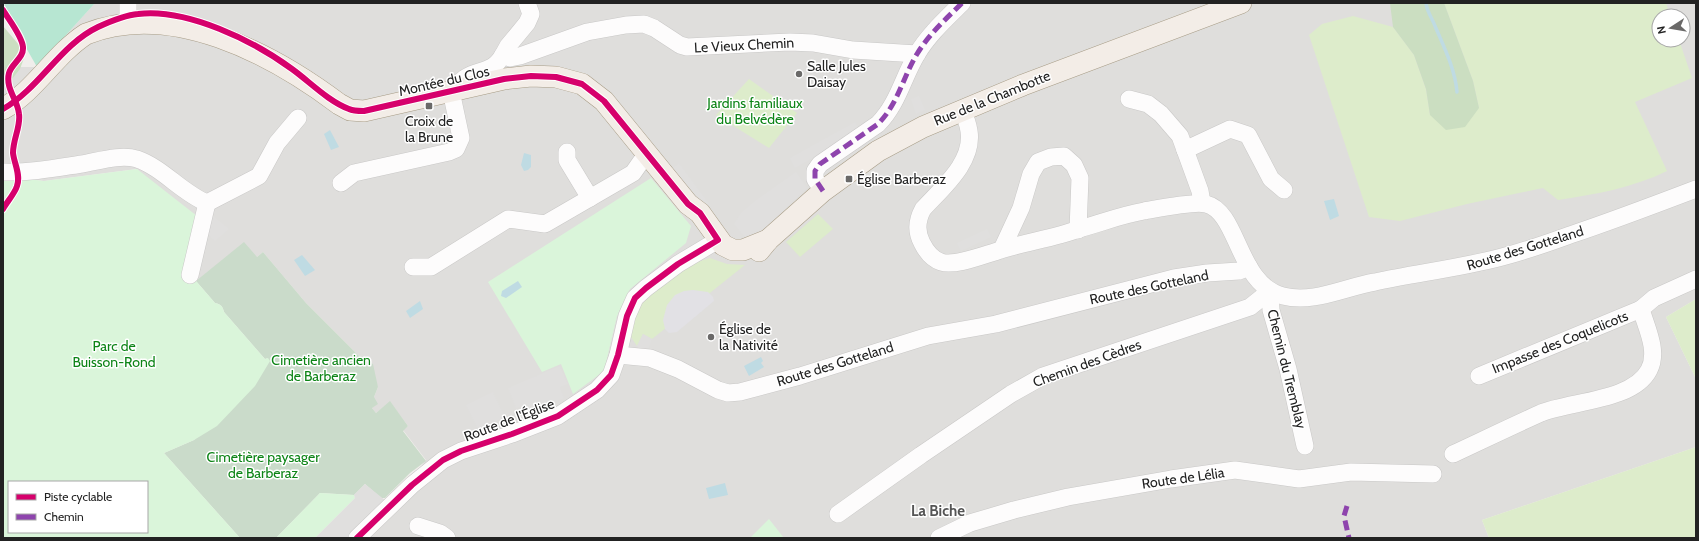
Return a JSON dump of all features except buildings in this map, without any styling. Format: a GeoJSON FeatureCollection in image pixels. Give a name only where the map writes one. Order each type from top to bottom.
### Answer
{"type":"FeatureCollection","features":[{"type":"Feature","properties":{"kind":"main road","name":"Rue de la Chambotte"},"geometry":{"type":"LineString","coordinates":[[715,242],[733,250],[743,250],[768,240],[823,191],[878,151],[923,127],[1023,85],[1241,3]]}},
{"type":"Feature","properties":{"kind":"main road","name":"Montée du Clos"},"geometry":{"type":"LineString","coordinates":[[3,109],[26,93],[58,59],[84,35],[128,9],[140,14],[165,15],[192,20],[222,30],[275,58],[339,104],[350,110],[364,111],[504,79],[531,76],[556,77],[582,84],[604,101],[688,204],[700,213],[715,242]]}},
{"type":"Feature","properties":{"kind":"street"},"geometry":{"type":"LineString","coordinates":[[341,183],[354,173],[449,152],[456,149],[461,138],[451,91],[466,78],[488,70],[499,64],[508,46],[527,23],[530,14],[527,3]]}},
{"type":"Feature","properties":{"kind":"street"},"geometry":{"type":"LineString","coordinates":[[823,191],[815,179],[814,171],[820,164],[878,124],[886,116],[895,101],[917,54],[932,32],[962,3]]}},
{"type":"Feature","properties":{"kind":"street","name":"Le Vieux Chemin"},"geometry":{"type":"LineString","coordinates":[[504,55],[510,58],[520,56],[587,32],[626,25],[644,24],[654,28],[680,45],[687,47],[790,42],[813,43],[853,50],[917,54]]}},
{"type":"Feature","properties":{"kind":"street"},"geometry":{"type":"LineString","coordinates":[[1129,99],[1148,104],[1161,114],[1180,136],[1200,191],[1202,203]]}},
{"type":"Feature","properties":{"kind":"street"},"geometry":{"type":"LineString","coordinates":[[962,110],[969,130],[968,153],[959,168],[923,209],[919,217],[918,226],[920,239],[926,250],[933,258],[942,263],[964,261],[1002,249],[1078,230],[1110,218],[1202,203],[1216,207],[1224,218],[1249,268]]}},
{"type":"Feature","properties":{"kind":"street"},"geometry":{"type":"LineString","coordinates":[[4,172],[32,172],[112,159],[136,158],[149,164],[197,199],[207,203],[259,176],[277,143],[298,118]]}},
{"type":"Feature","properties":{"kind":"street"},"geometry":{"type":"LineString","coordinates":[[1185,150],[1230,129],[1248,135],[1271,179],[1284,190]]}},
{"type":"Feature","properties":{"kind":"street"},"geometry":{"type":"LineString","coordinates":[[567,152],[567,160],[590,198]]}},
{"type":"Feature","properties":{"kind":"street"},"geometry":{"type":"LineString","coordinates":[[413,267],[431,267],[508,219],[545,224],[633,173],[647,153]]}},
{"type":"Feature","properties":{"kind":"street"},"geometry":{"type":"LineString","coordinates":[[1002,249],[1022,208],[1031,174],[1038,162],[1051,157],[1064,156],[1074,165],[1080,178],[1078,230]]}},
{"type":"Feature","properties":{"kind":"street","name":"Route des Gotteland"},"geometry":{"type":"LineString","coordinates":[[618,355],[650,358],[678,369],[718,390],[728,393],[740,392],[800,376],[928,336],[996,324],[1174,278],[1207,273],[1239,271],[1249,268],[1259,281],[1270,291],[1283,296],[1297,298],[1313,297],[1373,282],[1470,265],[1505,257],[1549,243],[1629,215],[1696,189]]}},
{"type":"Feature","properties":{"kind":"street"},"geometry":{"type":"LineString","coordinates":[[190,275],[207,203]]}},
{"type":"Feature","properties":{"kind":"street","name":"Route de l'Église"},"geometry":{"type":"LineString","coordinates":[[357,538],[412,485],[443,460],[460,451],[512,434],[558,416],[597,390],[611,375],[618,355],[627,316],[635,298],[678,264],[715,242]]}},
{"type":"Feature","properties":{"kind":"street","name":"Impasse des Coquelicots"},"geometry":{"type":"LineString","coordinates":[[1479,376],[1641,309],[1654,298],[1696,279]]}},
{"type":"Feature","properties":{"kind":"street","name":"Chemin du Tremblay"},"geometry":{"type":"LineString","coordinates":[[1270,291],[1271,310],[1288,369],[1305,446]]}},
{"type":"Feature","properties":{"kind":"street","name":"Chemin des Cèdres"},"geometry":{"type":"LineString","coordinates":[[838,514],[920,455],[1011,394],[1044,376],[1250,307],[1270,291]]}},
{"type":"Feature","properties":{"kind":"street"},"geometry":{"type":"LineString","coordinates":[[1453,454],[1543,412],[1621,393],[1637,384],[1649,371],[1653,359],[1653,350],[1641,309]]}},
{"type":"Feature","properties":{"kind":"street","name":"Route de Lélia"},"geometry":{"type":"LineString","coordinates":[[939,538],[977,521],[1014,510],[1068,497],[1171,479],[1235,470],[1299,479],[1351,472],[1433,474]]}},
{"type":"Feature","properties":{"kind":"street"},"geometry":{"type":"LineString","coordinates":[[418,526],[440,533],[447,538]]}},
{"type":"Feature","properties":{"kind":"shaded area"},"geometry":{"type":"Polygon","coordinates":[[[95,3],[1696,3],[1696,299],[1666,317],[1696,379],[1696,447],[1482,520],[1489,538],[357,538],[391,505],[426,460],[403,430],[408,426],[390,402],[376,413],[372,408],[378,387],[364,361],[306,303],[263,252],[257,257],[196,281],[137,169],[44,181],[3,176],[3,67],[37,67],[95,3]]]}},
{"type":"Feature","properties":{"kind":"shaded area"},"geometry":{"type":"Polygon","coordinates":[[[919,96],[925,110],[916,114],[911,99],[919,96]]]}},
{"type":"Feature","properties":{"kind":"shaded area"},"geometry":{"type":"Polygon","coordinates":[[[855,122],[860,132],[795,168],[790,158],[855,122]]]}},
{"type":"Feature","properties":{"kind":"shaded area"},"geometry":{"type":"Polygon","coordinates":[[[679,163],[711,206],[702,212],[670,170],[679,163]]]}},
{"type":"Feature","properties":{"kind":"shaded area"},"geometry":{"type":"Polygon","coordinates":[[[796,172],[807,188],[750,243],[734,224],[741,213],[755,201],[796,172]]]}},
{"type":"Feature","properties":{"kind":"shaded area"},"geometry":{"type":"Polygon","coordinates":[[[213,216],[229,229],[215,241],[205,232],[210,226],[207,223],[213,216]]]}},
{"type":"Feature","properties":{"kind":"shaded area"},"geometry":{"type":"Polygon","coordinates":[[[987,229],[991,237],[961,251],[957,243],[987,229]]]}},
{"type":"Feature","properties":{"kind":"shaded area"},"geometry":{"type":"Polygon","coordinates":[[[693,290],[708,292],[713,297],[714,301],[677,332],[669,333],[665,329],[663,320],[667,305],[675,295],[684,291],[693,290]]]}},
{"type":"Feature","properties":{"kind":"shaded area"},"geometry":{"type":"Polygon","coordinates":[[[643,334],[652,339],[647,352],[639,349],[637,346],[643,334]]]}},
{"type":"Feature","properties":{"kind":"shaded area"},"geometry":{"type":"Polygon","coordinates":[[[560,366],[568,384],[560,387],[564,398],[529,412],[526,404],[516,408],[508,388],[560,366]]]}},
{"type":"Feature","properties":{"kind":"shaded area"},"geometry":{"type":"Polygon","coordinates":[[[493,392],[505,417],[478,430],[466,405],[493,392]]]}},
{"type":"Feature","properties":{"kind":"shaded area"},"geometry":{"type":"Polygon","coordinates":[[[365,484],[391,505],[357,538],[315,538],[355,498],[354,495],[365,484]]]}},
{"type":"Feature","properties":{"kind":"green space"},"geometry":{"type":"Polygon","coordinates":[[[4,3],[95,3],[37,67],[16,30],[4,3]]]}},
{"type":"Feature","properties":{"kind":"green space"},"geometry":{"type":"Polygon","coordinates":[[[1390,3],[1444,3],[1473,81],[1479,108],[1465,127],[1446,130],[1430,115],[1426,89],[1414,55],[1393,27],[1390,3]]]}},
{"type":"Feature","properties":{"kind":"green space"},"geometry":{"type":"Polygon","coordinates":[[[1444,3],[1666,3],[1668,8],[1651,8],[1651,48],[1682,48],[1692,78],[1635,102],[1667,171],[1654,177],[1600,193],[1558,200],[1543,188],[1467,204],[1400,221],[1369,217],[1309,35],[1322,24],[1353,16],[1393,27],[1414,55],[1426,89],[1430,115],[1479,108],[1473,81],[1444,3]]]}},
{"type":"Feature","properties":{"kind":"green space"},"geometry":{"type":"Polygon","coordinates":[[[3,26],[19,45],[24,58],[20,69],[12,79],[3,74],[3,26]]]}},
{"type":"Feature","properties":{"kind":"green space","name":"Jardins familiaux du Belvédère"},"geometry":{"type":"Polygon","coordinates":[[[749,79],[797,113],[769,148],[716,115],[749,79]]]}},
{"type":"Feature","properties":{"kind":"green space","name":"Parc de Buisson-Rond"},"geometry":{"type":"Polygon","coordinates":[[[137,169],[197,216],[196,281],[215,303],[221,306],[224,312],[265,359],[268,358],[270,361],[255,386],[217,426],[194,440],[164,453],[240,538],[3,538],[3,176],[44,181],[137,169]]]}},
{"type":"Feature","properties":{"kind":"green space"},"geometry":{"type":"Polygon","coordinates":[[[651,178],[691,226],[686,243],[630,289],[617,316],[604,371],[573,394],[561,364],[542,372],[488,282],[651,178]]]}},
{"type":"Feature","properties":{"kind":"green space"},"geometry":{"type":"Polygon","coordinates":[[[818,214],[833,229],[800,257],[786,242],[818,214]]]}},
{"type":"Feature","properties":{"kind":"green space"},"geometry":{"type":"Polygon","coordinates":[[[244,242],[257,257],[263,252],[306,303],[364,361],[373,364],[378,387],[374,397],[378,404],[372,408],[376,413],[390,401],[408,426],[403,431],[426,461],[410,473],[385,498],[381,498],[365,484],[354,495],[320,493],[276,538],[240,538],[164,453],[194,440],[268,358],[265,359],[224,312],[221,306],[215,303],[196,281],[244,242]]]}},
{"type":"Feature","properties":{"kind":"green space"},"geometry":{"type":"Polygon","coordinates":[[[710,258],[727,264],[745,265],[652,339],[643,334],[637,346],[631,337],[630,331],[639,306],[645,299],[686,267],[710,258]]]}},
{"type":"Feature","properties":{"kind":"green space"},"geometry":{"type":"Polygon","coordinates":[[[1696,299],[1696,379],[1666,317],[1696,299]]]}},
{"type":"Feature","properties":{"kind":"green space"},"geometry":{"type":"Polygon","coordinates":[[[1696,447],[1696,538],[1489,538],[1482,520],[1696,447]]]}},
{"type":"Feature","properties":{"kind":"green space"},"geometry":{"type":"Polygon","coordinates":[[[320,493],[354,495],[355,498],[315,538],[276,538],[320,493]]]}},
{"type":"Feature","properties":{"kind":"green space"},"geometry":{"type":"Polygon","coordinates":[[[769,519],[784,538],[750,538],[769,519]]]}},
{"type":"Feature","properties":{"kind":"water"},"geometry":{"type":"Polygon","coordinates":[[[330,130],[339,147],[331,150],[324,134],[330,130]]]}},
{"type":"Feature","properties":{"kind":"water"},"geometry":{"type":"Polygon","coordinates":[[[524,153],[531,155],[531,167],[524,171],[521,165],[524,153]]]}},
{"type":"Feature","properties":{"kind":"water"},"geometry":{"type":"Polygon","coordinates":[[[1334,199],[1339,216],[1330,220],[1324,201],[1334,199]]]}},
{"type":"Feature","properties":{"kind":"water"},"geometry":{"type":"Polygon","coordinates":[[[302,255],[315,270],[305,276],[294,260],[302,255]]]}},
{"type":"Feature","properties":{"kind":"water"},"geometry":{"type":"Polygon","coordinates":[[[518,281],[522,287],[506,298],[501,296],[502,291],[518,281]]]}},
{"type":"Feature","properties":{"kind":"water"},"geometry":{"type":"Polygon","coordinates":[[[420,301],[423,309],[410,318],[406,311],[420,301]]]}},
{"type":"Feature","properties":{"kind":"water"},"geometry":{"type":"Polygon","coordinates":[[[761,357],[763,361],[761,363],[764,367],[749,376],[744,366],[761,357]]]}},
{"type":"Feature","properties":{"kind":"water"},"geometry":{"type":"Polygon","coordinates":[[[725,483],[728,495],[709,499],[706,488],[725,483]]]}},
{"type":"Feature","properties":{"kind":"waterway"},"geometry":{"type":"LineString","coordinates":[[1426,3],[1428,12],[1452,67],[1457,92]]}},
{"type":"Feature","properties":{"kind":"marked path"},"geometry":{"type":"LineString","coordinates":[[823,191],[815,179],[815,171],[820,164],[878,124],[891,108],[917,54],[938,27],[962,3]]}},
{"type":"Feature","properties":{"kind":"marked path"},"geometry":{"type":"LineString","coordinates":[[1347,506],[1344,516],[1349,538]]}},
{"type":"Feature","properties":{"kind":"cycle path"},"geometry":{"type":"LineString","coordinates":[[3,10],[18,33],[23,47],[22,54],[11,69],[8,79],[19,114],[19,123],[13,153],[18,173],[18,182],[15,192],[3,209]]}},
{"type":"Feature","properties":{"kind":"cycle path"},"geometry":{"type":"LineString","coordinates":[[3,109],[28,90],[72,44],[85,35],[98,27],[118,19],[138,14],[157,13],[198,21],[239,38],[276,58],[341,106],[354,111],[364,111],[504,79],[531,76],[556,77],[582,84],[604,101],[688,204],[700,213],[718,240],[678,264],[635,298],[627,316],[618,355],[611,375],[597,390],[558,416],[512,434],[461,451],[443,460],[412,485],[357,538]]}},
{"type":"Feature","properties":{"kind":"place","name":"Salle Jules Daisay"},"geometry":{"type":"Point","coordinates":[799,74]}},
{"type":"Feature","properties":{"kind":"place","name":"Croix de la Brune"},"geometry":{"type":"Point","coordinates":[429,106]}},
{"type":"Feature","properties":{"kind":"place","name":"Église Barberaz"},"geometry":{"type":"Point","coordinates":[849,179]}},
{"type":"Feature","properties":{"kind":"place","name":"Église de la Nativité"},"geometry":{"type":"Point","coordinates":[711,337]}},
{"type":"Feature","properties":{"kind":"district","name":"La Biche"},"geometry":{"type":"Point","coordinates":[938,511]}},
{"type":"Feature","properties":{"kind":"park label","name":"Cimetière ancien de Barberaz"},"geometry":{"type":"Point","coordinates":[321,368]}},
{"type":"Feature","properties":{"kind":"park label","name":"Cimetière paysager de Barberaz"},"geometry":{"type":"Point","coordinates":[263,466]}}]}
